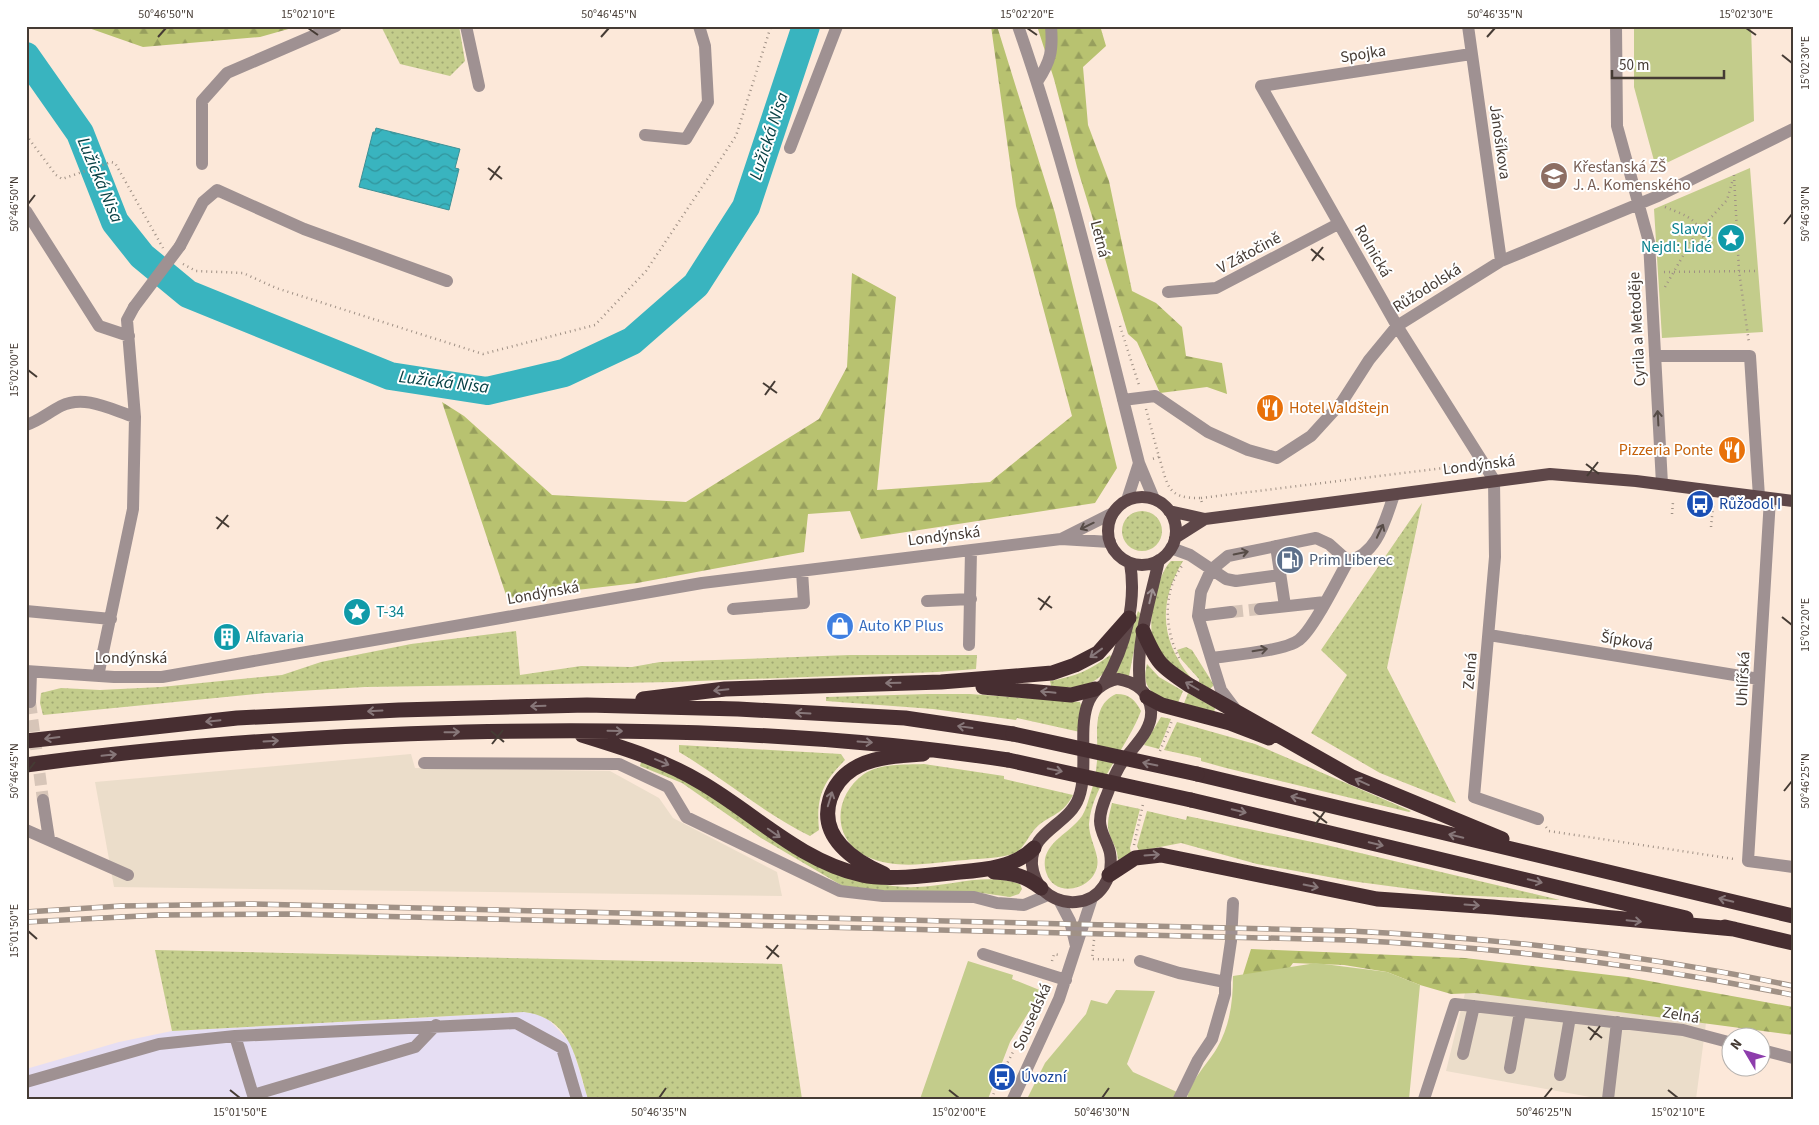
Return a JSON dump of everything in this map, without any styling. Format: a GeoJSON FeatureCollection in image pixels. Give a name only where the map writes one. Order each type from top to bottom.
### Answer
{"type":"FeatureCollection","features":[{"type":"Feature","properties":{"kind":"highway"},"geometry":{"type":"LineString","coordinates":[[587,705],[726,689],[941,682],[1052,673],[1075,666],[1098,653],[1129,618]]}},
{"type":"Feature","properties":{"kind":"highway"},"geometry":{"type":"LineString","coordinates":[[1143,631],[1155,659],[1164,669],[1310,753],[1369,784],[1538,855]]}},
{"type":"Feature","properties":{"kind":"highway"},"geometry":{"type":"LineString","coordinates":[[941,682],[1071,695],[1100,686]]}},
{"type":"Feature","properties":{"kind":"highway"},"geometry":{"type":"LineString","coordinates":[[1144,692],[1162,705],[1230,723],[1310,753]]}},
{"type":"Feature","properties":{"kind":"highway"},"geometry":{"type":"LineString","coordinates":[[26,741],[237,718],[399,710],[587,705],[738,709],[905,718],[1013,734],[1198,774],[1793,916]]}},
{"type":"Feature","properties":{"kind":"highway"},"geometry":{"type":"LineString","coordinates":[[566,730],[666,762],[735,804],[776,835],[838,868],[864,876],[978,871],[1012,873],[1028,878],[1049,894]]}},
{"type":"Feature","properties":{"kind":"highway"},"geometry":{"type":"LineString","coordinates":[[26,765],[238,743],[403,734],[566,730],[741,733],[906,745],[1008,760],[1191,800],[1793,943]]}},
{"type":"Feature","properties":{"kind":"highway"},"geometry":{"type":"LineString","coordinates":[[890,876],[867,867],[839,844],[831,830],[827,816],[832,792],[840,780],[854,769],[873,760],[949,751]]}},
{"type":"Feature","properties":{"kind":"highway"},"geometry":{"type":"LineString","coordinates":[[978,871],[1013,863],[1026,856],[1034,848]]}},
{"type":"Feature","properties":{"kind":"highway"},"geometry":{"type":"LineString","coordinates":[[1109,875],[1135,858],[1161,854],[1377,899],[1493,907],[1734,929]]}},
{"type":"Feature","properties":{"kind":"main road","name":"Londýnská"},"geometry":{"type":"LineString","coordinates":[[1159,560],[1173,543],[1205,519],[1550,474],[1662,484],[1793,501]]}},
{"type":"Feature","properties":{"kind":"main road"},"geometry":{"type":"LineString","coordinates":[[1127,500],[1136,497],[1154,499],[1169,511],[1174,519],[1173,543]]}},
{"type":"Feature","properties":{"kind":"main road","name":"Londýnská"},"geometry":{"type":"LineString","coordinates":[[1113,513],[1127,500]]}},
{"type":"Feature","properties":{"kind":"main road"},"geometry":{"type":"LineString","coordinates":[[1169,511],[1205,519]]}},
{"type":"Feature","properties":{"kind":"main road"},"geometry":{"type":"LineString","coordinates":[[1113,513],[1108,532],[1110,542],[1121,558],[1130,563],[1140,565],[1159,560],[1143,631],[1138,672],[1151,708],[1151,718],[1148,727],[1114,777],[1102,810],[1101,830],[1110,852],[1109,875],[1100,891],[1092,898],[1076,902],[1049,894],[1032,870],[1034,848],[1048,829],[1068,817],[1078,799],[1084,771],[1087,704],[1100,686],[1118,653],[1129,618],[1133,595],[1130,563]]}},
{"type":"Feature","properties":{"kind":"main road"},"geometry":{"type":"LineString","coordinates":[[1100,686],[1118,679],[1131,682],[1144,692]]}},
{"type":"Feature","properties":{"kind":"street"},"geometry":{"type":"LineString","coordinates":[[202,164],[202,101],[227,73],[336,26]]}},
{"type":"Feature","properties":{"kind":"street"},"geometry":{"type":"LineString","coordinates":[[466,26],[479,86]]}},
{"type":"Feature","properties":{"kind":"street"},"geometry":{"type":"LineString","coordinates":[[645,135],[686,139],[708,102],[705,46],[699,26]]}},
{"type":"Feature","properties":{"kind":"street"},"geometry":{"type":"LineString","coordinates":[[790,148],[836,26]]}},
{"type":"Feature","properties":{"kind":"street","name":"Letná"},"geometry":{"type":"LineString","coordinates":[[1018,26],[1037,82],[1080,226],[1139,464],[1154,499]]}},
{"type":"Feature","properties":{"kind":"street"},"geometry":{"type":"LineString","coordinates":[[1037,82],[1045,70],[1053,50],[1051,26]]}},
{"type":"Feature","properties":{"kind":"street","name":"Jánošíkova"},"geometry":{"type":"LineString","coordinates":[[1468,26],[1501,261]]}},
{"type":"Feature","properties":{"kind":"street","name":"Cyrila a Metoděje"},"geometry":{"type":"LineString","coordinates":[[1616,26],[1617,126],[1648,242],[1662,484]]}},
{"type":"Feature","properties":{"kind":"street","name":"Spojka"},"geometry":{"type":"LineString","coordinates":[[1261,86],[1471,54]]}},
{"type":"Feature","properties":{"kind":"street","name":"Rolnická"},"geometry":{"type":"LineString","coordinates":[[1261,86],[1397,326],[1494,480]]}},
{"type":"Feature","properties":{"kind":"street","name":"Růžodolská"},"geometry":{"type":"LineString","coordinates":[[1123,400],[1155,396],[1208,432],[1248,450],[1277,458],[1312,436],[1342,402],[1369,360],[1397,326],[1501,261],[1637,203],[1658,196],[1793,129]]}},
{"type":"Feature","properties":{"kind":"street"},"geometry":{"type":"LineString","coordinates":[[98,676],[133,509],[135,417],[127,320],[134,307],[180,246],[203,202],[217,190],[304,229],[447,280]]}},
{"type":"Feature","properties":{"kind":"street"},"geometry":{"type":"LineString","coordinates":[[26,211],[99,326],[129,336]]}},
{"type":"Feature","properties":{"kind":"street","name":"V Zátočině"},"geometry":{"type":"LineString","coordinates":[[1168,292],[1216,288],[1338,224]]}},
{"type":"Feature","properties":{"kind":"street"},"geometry":{"type":"LineString","coordinates":[[1655,356],[1750,356]]}},
{"type":"Feature","properties":{"kind":"street","name":"Uhlířská"},"geometry":{"type":"LineString","coordinates":[[1748,861],[1759,679],[1764,498],[1750,356]]}},
{"type":"Feature","properties":{"kind":"street"},"geometry":{"type":"LineString","coordinates":[[26,424],[36,422],[60,406],[81,401],[135,417]]}},
{"type":"Feature","properties":{"kind":"street"},"geometry":{"type":"LineString","coordinates":[[1127,500],[1139,464]]}},
{"type":"Feature","properties":{"kind":"street","name":"Zelná"},"geometry":{"type":"LineString","coordinates":[[1494,480],[1495,557],[1474,797],[1538,819]]}},
{"type":"Feature","properties":{"kind":"street"},"geometry":{"type":"LineString","coordinates":[[1212,658],[1284,647],[1299,640],[1325,602],[1348,561],[1358,558],[1374,544],[1394,494]]}},
{"type":"Feature","properties":{"kind":"street","name":"Londýnská"},"geometry":{"type":"LineString","coordinates":[[1061,539],[1113,513]]}},
{"type":"Feature","properties":{"kind":"street"},"geometry":{"type":"LineString","coordinates":[[1236,710],[1222,690],[1198,616],[1200,592],[1211,570],[1228,556],[1316,538],[1330,544],[1348,561]]}},
{"type":"Feature","properties":{"kind":"street","name":"Londýnská"},"geometry":{"type":"LineString","coordinates":[[30,702],[29,671],[98,676],[162,677],[702,583],[1061,539],[1110,542]]}},
{"type":"Feature","properties":{"kind":"street"},"geometry":{"type":"LineString","coordinates":[[1173,543],[1226,580],[1236,581],[1280,575]]}},
{"type":"Feature","properties":{"kind":"street"},"geometry":{"type":"LineString","coordinates":[[1276,546],[1285,606]]}},
{"type":"Feature","properties":{"kind":"street"},"geometry":{"type":"LineString","coordinates":[[969,645],[971,551]]}},
{"type":"Feature","properties":{"kind":"street"},"geometry":{"type":"LineString","coordinates":[[733,609],[804,603],[802,571]]}},
{"type":"Feature","properties":{"kind":"street"},"geometry":{"type":"LineString","coordinates":[[927,601],[971,599]]}},
{"type":"Feature","properties":{"kind":"street"},"geometry":{"type":"LineString","coordinates":[[1260,609],[1325,602]]}},
{"type":"Feature","properties":{"kind":"street"},"geometry":{"type":"LineString","coordinates":[[26,611],[111,619]]}},
{"type":"Feature","properties":{"kind":"street"},"geometry":{"type":"LineString","coordinates":[[1198,616],[1231,612]]}},
{"type":"Feature","properties":{"kind":"street","name":"Šípková"},"geometry":{"type":"LineString","coordinates":[[1489,635],[1759,679]]}},
{"type":"Feature","properties":{"kind":"street"},"geometry":{"type":"LineString","coordinates":[[424,763],[619,764],[668,787],[686,817],[840,891],[883,896],[974,897],[997,903],[1024,905],[1049,894]]}},
{"type":"Feature","properties":{"kind":"street"},"geometry":{"type":"LineString","coordinates":[[43,800],[49,839]]}},
{"type":"Feature","properties":{"kind":"street"},"geometry":{"type":"LineString","coordinates":[[26,830],[128,875]]}},
{"type":"Feature","properties":{"kind":"street"},"geometry":{"type":"LineString","coordinates":[[1748,861],[1793,867]]}},
{"type":"Feature","properties":{"kind":"street","name":"Sousedská"},"geometry":{"type":"LineString","coordinates":[[1049,894],[1070,921],[1076,946]]}},
{"type":"Feature","properties":{"kind":"street","name":"Sousedská"},"geometry":{"type":"LineString","coordinates":[[1013,1099],[1066,980],[1092,898]]}},
{"type":"Feature","properties":{"kind":"street"},"geometry":{"type":"LineString","coordinates":[[1179,1099],[1198,1060],[1212,1039],[1225,994],[1225,982],[1232,941],[1233,903]]}},
{"type":"Feature","properties":{"kind":"street"},"geometry":{"type":"LineString","coordinates":[[983,954],[1066,980]]}},
{"type":"Feature","properties":{"kind":"street"},"geometry":{"type":"LineString","coordinates":[[1140,961],[1179,973],[1225,982]]}},
{"type":"Feature","properties":{"kind":"street","name":"Zelná"},"geometry":{"type":"LineString","coordinates":[[1424,1099],[1455,1004],[1683,1030],[1722,1040]]}},
{"type":"Feature","properties":{"kind":"street"},"geometry":{"type":"LineString","coordinates":[[1463,1054],[1474,1006]]}},
{"type":"Feature","properties":{"kind":"street"},"geometry":{"type":"LineString","coordinates":[[1510,1068],[1520,1012]]}},
{"type":"Feature","properties":{"kind":"street"},"geometry":{"type":"LineString","coordinates":[[1560,1074],[1570,1017]]}},
{"type":"Feature","properties":{"kind":"street"},"geometry":{"type":"LineString","coordinates":[[1608,1099],[1617,1022]]}},
{"type":"Feature","properties":{"kind":"street"},"geometry":{"type":"LineString","coordinates":[[26,1082],[158,1044],[235,1036],[436,1025],[516,1023],[562,1048],[577,1099]]}},
{"type":"Feature","properties":{"kind":"street"},"geometry":{"type":"LineString","coordinates":[[235,1036],[253,1095],[415,1047],[436,1025]]}},
{"type":"Feature","properties":{"kind":"street"},"geometry":{"type":"LineString","coordinates":[[1772,1053],[1793,1058]]}},
{"type":"Feature","properties":{"kind":"path"},"geometry":{"type":"LineString","coordinates":[[181,262],[196,271],[243,273],[276,288],[483,354],[595,325],[646,271],[736,136],[771,26]]}},
{"type":"Feature","properties":{"kind":"path"},"geometry":{"type":"LineString","coordinates":[[26,136],[56,175],[62,179],[70,178],[110,162],[116,163],[163,247],[169,252]]}},
{"type":"Feature","properties":{"kind":"path"},"geometry":{"type":"LineString","coordinates":[[1652,300],[1660,295],[1701,229],[1727,200],[1734,175],[1747,151]]}},
{"type":"Feature","properties":{"kind":"path"},"geometry":{"type":"LineString","coordinates":[[1734,175],[1739,271],[1750,356]]}},
{"type":"Feature","properties":{"kind":"path"},"geometry":{"type":"LineString","coordinates":[[1658,196],[1661,205],[1692,218],[1701,229],[1707,247]]}},
{"type":"Feature","properties":{"kind":"path"},"geometry":{"type":"LineString","coordinates":[[1650,270],[1673,274],[1759,271]]}},
{"type":"Feature","properties":{"kind":"path"},"geometry":{"type":"LineString","coordinates":[[1159,457],[1169,488],[1174,494],[1186,498],[1201,498],[1472,464]]}},
{"type":"Feature","properties":{"kind":"path"},"geometry":{"type":"LineString","coordinates":[[1201,498],[1205,519]]}},
{"type":"Feature","properties":{"kind":"path"},"geometry":{"type":"LineString","coordinates":[[1672,514],[1673,502]]}},
{"type":"Feature","properties":{"kind":"path"},"geometry":{"type":"LineString","coordinates":[[1711,527],[1713,506]]}},
{"type":"Feature","properties":{"kind":"path"},"geometry":{"type":"LineString","coordinates":[[1538,819],[1549,831],[1748,861]]}},
{"type":"Feature","properties":{"kind":"path"},"geometry":{"type":"LineString","coordinates":[[992,1099],[997,1083],[1045,990],[1054,954]]}},
{"type":"Feature","properties":{"kind":"shaded area"},"geometry":{"type":"Polygon","coordinates":[[[411,754],[415,768],[610,771],[659,798],[673,818],[777,872],[782,896],[114,887],[95,782],[411,754]]]}},
{"type":"Feature","properties":{"kind":"shaded area"},"geometry":{"type":"Polygon","coordinates":[[[1465,993],[1706,1023],[1696,1099],[1601,1099],[1446,1071],[1465,993]]]}},
{"type":"Feature","properties":{"kind":"shaded area"},"geometry":{"type":"Polygon","coordinates":[[[524,1012],[539,1014],[550,1021],[571,1043],[588,1099],[26,1099],[26,1069],[119,1042],[172,1031],[524,1012]]]}},
{"type":"Feature","properties":{"kind":"green space"},"geometry":{"type":"Polygon","coordinates":[[[83,26],[299,26],[260,37],[143,47],[83,26]]]}},
{"type":"Feature","properties":{"kind":"green space"},"geometry":{"type":"Polygon","coordinates":[[[381,26],[459,26],[465,61],[450,76],[400,64],[381,26]]]}},
{"type":"Feature","properties":{"kind":"green space"},"geometry":{"type":"Polygon","coordinates":[[[991,26],[997,26],[1055,213],[1117,468],[1095,503],[861,539],[850,511],[808,514],[804,552],[637,583],[507,598],[442,402],[464,416],[552,495],[686,502],[819,419],[847,367],[852,273],[896,297],[877,490],[990,482],[1072,416],[1016,206],[991,26]]]}},
{"type":"Feature","properties":{"kind":"green space"},"geometry":{"type":"Polygon","coordinates":[[[1037,26],[1104,26],[1101,29],[1106,46],[1083,67],[1088,125],[1109,181],[1132,291],[1156,303],[1182,327],[1186,356],[1222,363],[1227,394],[1207,387],[1160,393],[1137,342],[1128,334],[1077,167],[1054,79],[1037,26]]]}},
{"type":"Feature","properties":{"kind":"green space"},"geometry":{"type":"Polygon","coordinates":[[[1634,26],[1751,26],[1754,121],[1656,168],[1634,87],[1634,26]]]}},
{"type":"Feature","properties":{"kind":"green space"},"geometry":{"type":"Polygon","coordinates":[[[1750,168],[1763,332],[1662,338],[1654,209],[1750,168]]]}},
{"type":"Feature","properties":{"kind":"green space"},"geometry":{"type":"Polygon","coordinates":[[[1422,503],[1387,668],[1456,803],[1380,773],[1311,733],[1347,675],[1321,650],[1422,503]]]}},
{"type":"Feature","properties":{"kind":"green space"},"geometry":{"type":"Polygon","coordinates":[[[1142,511],[1156,517],[1162,531],[1156,545],[1142,551],[1128,545],[1122,531],[1128,517],[1142,511]]]}},
{"type":"Feature","properties":{"kind":"green space"},"geometry":{"type":"Polygon","coordinates":[[[1171,561],[1183,561],[1169,592],[1166,606],[1168,635],[1173,650],[1191,678],[1166,660],[1158,650],[1152,637],[1152,614],[1157,589],[1161,577],[1171,561]]]}},
{"type":"Feature","properties":{"kind":"green space"},"geometry":{"type":"Polygon","coordinates":[[[1138,611],[1141,614],[1129,676],[1116,675],[1138,611]]]}},
{"type":"Feature","properties":{"kind":"green space"},"geometry":{"type":"Polygon","coordinates":[[[516,631],[520,675],[581,666],[632,667],[660,662],[850,655],[977,655],[976,669],[937,672],[673,682],[365,687],[266,693],[43,715],[40,703],[41,693],[61,688],[100,690],[161,687],[282,675],[321,662],[411,644],[516,631]]]}},
{"type":"Feature","properties":{"kind":"green space"},"geometry":{"type":"Polygon","coordinates":[[[1186,647],[1192,650],[1214,685],[1210,689],[1199,682],[1199,679],[1181,659],[1177,650],[1186,647]]]}},
{"type":"Feature","properties":{"kind":"green space"},"geometry":{"type":"Polygon","coordinates":[[[1110,655],[1112,658],[1102,675],[1088,684],[1070,687],[1051,686],[1050,681],[1082,672],[1110,655]]]}},
{"type":"Feature","properties":{"kind":"green space"},"geometry":{"type":"Polygon","coordinates":[[[1147,664],[1159,677],[1183,691],[1177,705],[1151,691],[1146,680],[1147,664]]]}},
{"type":"Feature","properties":{"kind":"green space"},"geometry":{"type":"Polygon","coordinates":[[[1188,693],[1215,708],[1214,713],[1183,706],[1188,693]]]}},
{"type":"Feature","properties":{"kind":"green space"},"geometry":{"type":"Polygon","coordinates":[[[970,694],[1080,702],[1082,709],[1080,732],[1017,718],[1016,720],[933,709],[826,701],[826,697],[970,694]]]}},
{"type":"Feature","properties":{"kind":"green space"},"geometry":{"type":"Polygon","coordinates":[[[1116,694],[1132,698],[1141,711],[1103,782],[1091,810],[1089,828],[1097,857],[1097,868],[1093,876],[1086,883],[1068,889],[1059,887],[1051,881],[1046,872],[1046,854],[1050,847],[1076,823],[1085,811],[1093,787],[1096,770],[1099,714],[1102,706],[1116,694]]]}},
{"type":"Feature","properties":{"kind":"green space"},"geometry":{"type":"Polygon","coordinates":[[[1161,717],[1171,719],[1159,749],[1144,745],[1161,717]]]}},
{"type":"Feature","properties":{"kind":"green space"},"geometry":{"type":"Polygon","coordinates":[[[1177,722],[1255,744],[1411,811],[1226,768],[1201,761],[1201,758],[1164,750],[1177,722]]]}},
{"type":"Feature","properties":{"kind":"green space"},"geometry":{"type":"Polygon","coordinates":[[[679,745],[841,754],[845,760],[831,776],[822,792],[818,819],[819,830],[810,836],[760,807],[679,752],[679,745]]]}},
{"type":"Feature","properties":{"kind":"green space"},"geometry":{"type":"Polygon","coordinates":[[[642,758],[683,775],[863,881],[890,886],[910,887],[995,879],[1020,884],[1022,889],[1019,894],[1010,897],[975,892],[925,895],[846,888],[761,838],[682,783],[640,766],[642,758]]]}},
{"type":"Feature","properties":{"kind":"green space"},"geometry":{"type":"Polygon","coordinates":[[[924,764],[1004,776],[1004,779],[1073,795],[1064,808],[1039,825],[1021,848],[1009,855],[904,865],[892,864],[868,857],[856,849],[847,840],[842,829],[840,817],[846,794],[854,783],[864,774],[878,768],[893,765],[924,764]]]}},
{"type":"Feature","properties":{"kind":"green space"},"geometry":{"type":"Polygon","coordinates":[[[1112,803],[1140,809],[1130,848],[1131,853],[1118,860],[1117,851],[1108,829],[1112,803]]]}},
{"type":"Feature","properties":{"kind":"green space"},"geometry":{"type":"Polygon","coordinates":[[[1147,811],[1186,820],[1187,816],[1322,844],[1560,900],[1456,895],[1351,881],[1257,864],[1181,843],[1139,851],[1137,846],[1147,811]]]}},
{"type":"Feature","properties":{"kind":"green space"},"geometry":{"type":"Polygon","coordinates":[[[1251,949],[1465,958],[1627,977],[1793,1007],[1793,1035],[1772,1032],[1772,1028],[1740,1028],[1475,993],[1451,994],[1420,985],[1387,972],[1344,965],[1293,963],[1275,988],[1229,1019],[1251,949]]]}},
{"type":"Feature","properties":{"kind":"green space"},"geometry":{"type":"Polygon","coordinates":[[[155,950],[782,964],[802,1099],[588,1099],[570,1043],[562,1032],[553,1023],[540,1016],[524,1012],[172,1031],[155,950]]]}},
{"type":"Feature","properties":{"kind":"green space"},"geometry":{"type":"Polygon","coordinates":[[[968,961],[1013,975],[1012,979],[1042,991],[1010,1042],[988,1099],[920,1099],[968,961]]]}},
{"type":"Feature","properties":{"kind":"green space"},"geometry":{"type":"Polygon","coordinates":[[[1316,963],[1387,972],[1420,985],[1409,1099],[1187,1099],[1192,1085],[1217,1048],[1225,1031],[1231,1004],[1233,976],[1316,963]]]}},
{"type":"Feature","properties":{"kind":"green space"},"geometry":{"type":"Polygon","coordinates":[[[1116,990],[1155,991],[1127,1064],[1133,1072],[1177,1092],[1175,1099],[1027,1099],[1045,1063],[1086,1014],[1091,1000],[1107,1004],[1116,990]]]}},
{"type":"Feature","properties":{"kind":"water"},"geometry":{"type":"Polygon","coordinates":[[[376,128],[460,149],[455,168],[459,169],[449,210],[359,187],[373,132],[375,132],[376,128]]]}},
{"type":"Feature","properties":{"kind":"waterway","name":"Lužická Nisa"},"geometry":{"type":"LineString","coordinates":[[26,56],[80,133],[115,222],[142,256],[188,294],[390,376],[487,391],[564,373],[632,341],[696,285],[746,207],[806,26]]}},
{"type":"Feature","properties":{"kind":"tunnel"},"geometry":{"type":"LineString","coordinates":[[1231,612],[1260,609]]}},
{"type":"Feature","properties":{"kind":"tunnel"},"geometry":{"type":"LineString","coordinates":[[30,702],[43,800]]}},
{"type":"Feature","properties":{"kind":"railway"},"geometry":{"type":"LineString","coordinates":[[26,912],[121,906],[251,904],[1350,931],[1517,943],[1683,965],[1793,986]]}},
{"type":"Feature","properties":{"kind":"railway"},"geometry":{"type":"LineString","coordinates":[[26,922],[160,915],[289,914],[1348,940],[1460,947],[1572,959],[1683,975],[1793,995]]}},
{"type":"Feature","properties":{"kind":"place","name":"Křesťanská ZŠ J. A. Komenského"},"geometry":{"type":"Point","coordinates":[1554,176]}},
{"type":"Feature","properties":{"kind":"place","name":"Slavoj Nejdl: Lidé"},"geometry":{"type":"Point","coordinates":[1731,238]}},
{"type":"Feature","properties":{"kind":"place","name":"Hotel Valdštejn"},"geometry":{"type":"Point","coordinates":[1270,408]}},
{"type":"Feature","properties":{"kind":"place","name":"Pizzeria Ponte"},"geometry":{"type":"Point","coordinates":[1732,450]}},
{"type":"Feature","properties":{"kind":"place","name":"Růžodol I"},"geometry":{"type":"Point","coordinates":[1700,504]}},
{"type":"Feature","properties":{"kind":"place","name":"Prim Liberec"},"geometry":{"type":"Point","coordinates":[1290,560]}},
{"type":"Feature","properties":{"kind":"place","name":"T-34"},"geometry":{"type":"Point","coordinates":[357,612]}},
{"type":"Feature","properties":{"kind":"place","name":"Auto KP Plus"},"geometry":{"type":"Point","coordinates":[840,626]}},
{"type":"Feature","properties":{"kind":"place","name":"Alfavaria"},"geometry":{"type":"Point","coordinates":[227,637]}},
{"type":"Feature","properties":{"kind":"place","name":"Úvozní"},"geometry":{"type":"Point","coordinates":[1002,1077]}}]}
